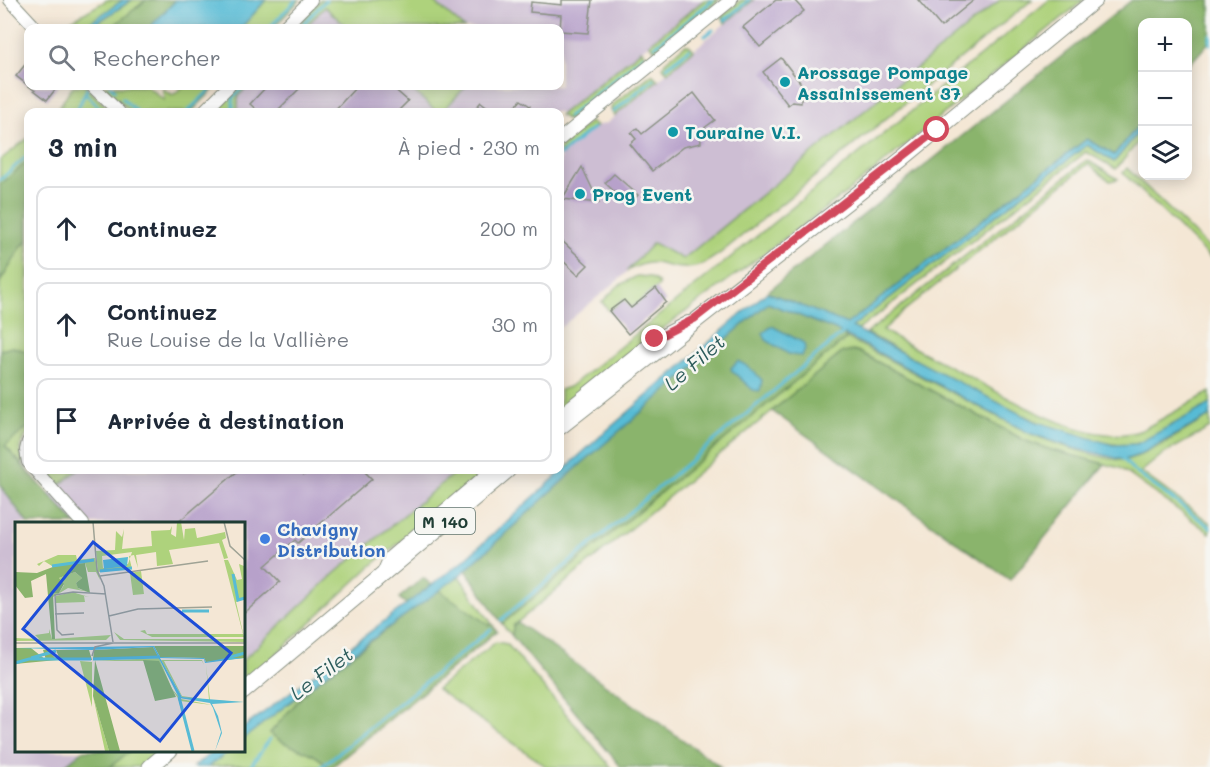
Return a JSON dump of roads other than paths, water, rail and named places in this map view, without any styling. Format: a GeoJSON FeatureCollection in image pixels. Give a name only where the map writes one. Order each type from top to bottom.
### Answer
{"type":"FeatureCollection","features":[{"type":"Feature","properties":{"kind":"main road"},"geometry":{"type":"LineString","coordinates":[[564,424],[694,319],[902,159],[1095,0]]}},
{"type":"Feature","properties":{"kind":"main road","name":"M 140"},"geometry":{"type":"LineString","coordinates":[[244,691],[382,573],[503,474]]}},
{"type":"Feature","properties":{"kind":"main road"},"geometry":{"type":"LineString","coordinates":[[150,767],[168,752]]}},
{"type":"Feature","properties":{"kind":"street"},"geometry":{"type":"LineString","coordinates":[[9,0],[32,24]]}},
{"type":"Feature","properties":{"kind":"street"},"geometry":{"type":"LineString","coordinates":[[288,24],[311,0]]}},
{"type":"Feature","properties":{"kind":"street"},"geometry":{"type":"LineString","coordinates":[[564,136],[731,0]]}},
{"type":"Feature","properties":{"kind":"street"},"geometry":{"type":"LineString","coordinates":[[96,90],[115,108]]}},
{"type":"Feature","properties":{"kind":"street"},"geometry":{"type":"LineString","coordinates":[[207,108],[225,90]]}},
{"type":"Feature","properties":{"kind":"street"},"geometry":{"type":"LineString","coordinates":[[564,412],[655,339],[694,319]]}},
{"type":"Feature","properties":{"kind":"street"},"geometry":{"type":"LineString","coordinates":[[39,474],[81,522]]}},
{"type":"Feature","properties":{"kind":"street"},"geometry":{"type":"LineString","coordinates":[[382,573],[390,557],[487,474]]}},
{"type":"Feature","properties":{"kind":"water"},"geometry":{"type":"Polygon","coordinates":[[[123,0],[132,0],[95,24],[88,24],[123,0]]]}},
{"type":"Feature","properties":{"kind":"water"},"geometry":{"type":"Polygon","coordinates":[[[176,0],[266,0],[245,24],[153,24],[176,0]]]}},
{"type":"Feature","properties":{"kind":"water","name":"Le Filet"},"geometry":{"type":"Polygon","coordinates":[[[1138,126],[1138,133],[1114,162],[1087,145],[852,327],[1034,421],[1113,445],[1137,444],[1210,404],[1210,416],[1139,455],[1124,460],[1070,447],[1029,433],[838,331],[768,303],[581,464],[459,576],[349,656],[244,738],[244,727],[462,562],[559,474],[564,474],[564,469],[605,432],[767,292],[847,324],[1087,139],[1114,155],[1138,126]]]}},
{"type":"Feature","properties":{"kind":"water"},"geometry":{"type":"Polygon","coordinates":[[[772,326],[804,343],[805,350],[802,356],[790,355],[766,340],[763,333],[772,326]]]}},
{"type":"Feature","properties":{"kind":"water"},"geometry":{"type":"Polygon","coordinates":[[[738,361],[749,367],[762,380],[760,391],[753,390],[732,371],[731,368],[738,361]]]}},
{"type":"Feature","properties":{"kind":"water"},"geometry":{"type":"Polygon","coordinates":[[[213,752],[228,752],[208,767],[193,767],[213,752]]]}},
{"type":"Feature","properties":{"kind":"waterway"},"geometry":{"type":"LineString","coordinates":[[273,24],[296,0]]}},
{"type":"Feature","properties":{"kind":"waterway"},"geometry":{"type":"LineString","coordinates":[[303,24],[326,0]]}},
{"type":"Feature","properties":{"kind":"waterway"},"geometry":{"type":"LineString","coordinates":[[655,46],[713,0]]}},
{"type":"Feature","properties":{"kind":"waterway"},"geometry":{"type":"LineString","coordinates":[[725,20],[749,0]]}},
{"type":"Feature","properties":{"kind":"waterway"},"geometry":{"type":"LineString","coordinates":[[705,36],[713,30]]}},
{"type":"Feature","properties":{"kind":"waterway"},"geometry":{"type":"LineString","coordinates":[[1210,35],[1210,44]]}},
{"type":"Feature","properties":{"kind":"waterway"},"geometry":{"type":"LineString","coordinates":[[667,67],[689,49]]}},
{"type":"Feature","properties":{"kind":"waterway"},"geometry":{"type":"LineString","coordinates":[[568,117],[643,56]]}},
{"type":"Feature","properties":{"kind":"waterway"},"geometry":{"type":"LineString","coordinates":[[613,112],[653,79]]}},
{"type":"Feature","properties":{"kind":"waterway"},"geometry":{"type":"LineString","coordinates":[[78,108],[87,90]]}},
{"type":"Feature","properties":{"kind":"waterway"},"geometry":{"type":"LineString","coordinates":[[191,108],[210,90]]}},
{"type":"Feature","properties":{"kind":"waterway"},"geometry":{"type":"LineString","coordinates":[[233,97],[240,90]]}},
{"type":"Feature","properties":{"kind":"waterway"},"geometry":{"type":"LineString","coordinates":[[85,93],[100,108]]}},
{"type":"Feature","properties":{"kind":"waterway"},"geometry":{"type":"LineString","coordinates":[[231,96],[233,97],[233,108]]}},
{"type":"Feature","properties":{"kind":"waterway"},"geometry":{"type":"LineString","coordinates":[[122,98],[133,108]]}},
{"type":"Feature","properties":{"kind":"waterway"},"geometry":{"type":"LineString","coordinates":[[564,152],[593,128]]}},
{"type":"Feature","properties":{"kind":"waterway"},"geometry":{"type":"LineString","coordinates":[[0,180],[24,159]]}},
{"type":"Feature","properties":{"kind":"waterway"},"geometry":{"type":"LineString","coordinates":[[501,620],[845,331]]}},
{"type":"Feature","properties":{"kind":"waterway"},"geometry":{"type":"LineString","coordinates":[[1122,458],[1134,471],[1210,527]]}},
{"type":"Feature","properties":{"kind":"waterway"},"geometry":{"type":"LineString","coordinates":[[321,767],[491,629]]}},
{"type":"Feature","properties":{"kind":"waterway"},"geometry":{"type":"LineString","coordinates":[[250,767],[270,739]]}},
{"type":"Feature","properties":{"kind":"place","name":"Arossage Pompage Assainissement 37"},"geometry":{"type":"Point","coordinates":[785,82]}},
{"type":"Feature","properties":{"kind":"place","name":"Touraine V.I."},"geometry":{"type":"Point","coordinates":[673,132]}},
{"type":"Feature","properties":{"kind":"place","name":"Prog Event"},"geometry":{"type":"Point","coordinates":[580,194]}},
{"type":"Feature","properties":{"kind":"place","name":"Chavigny Distribution"},"geometry":{"type":"Point","coordinates":[265,539]}}]}
